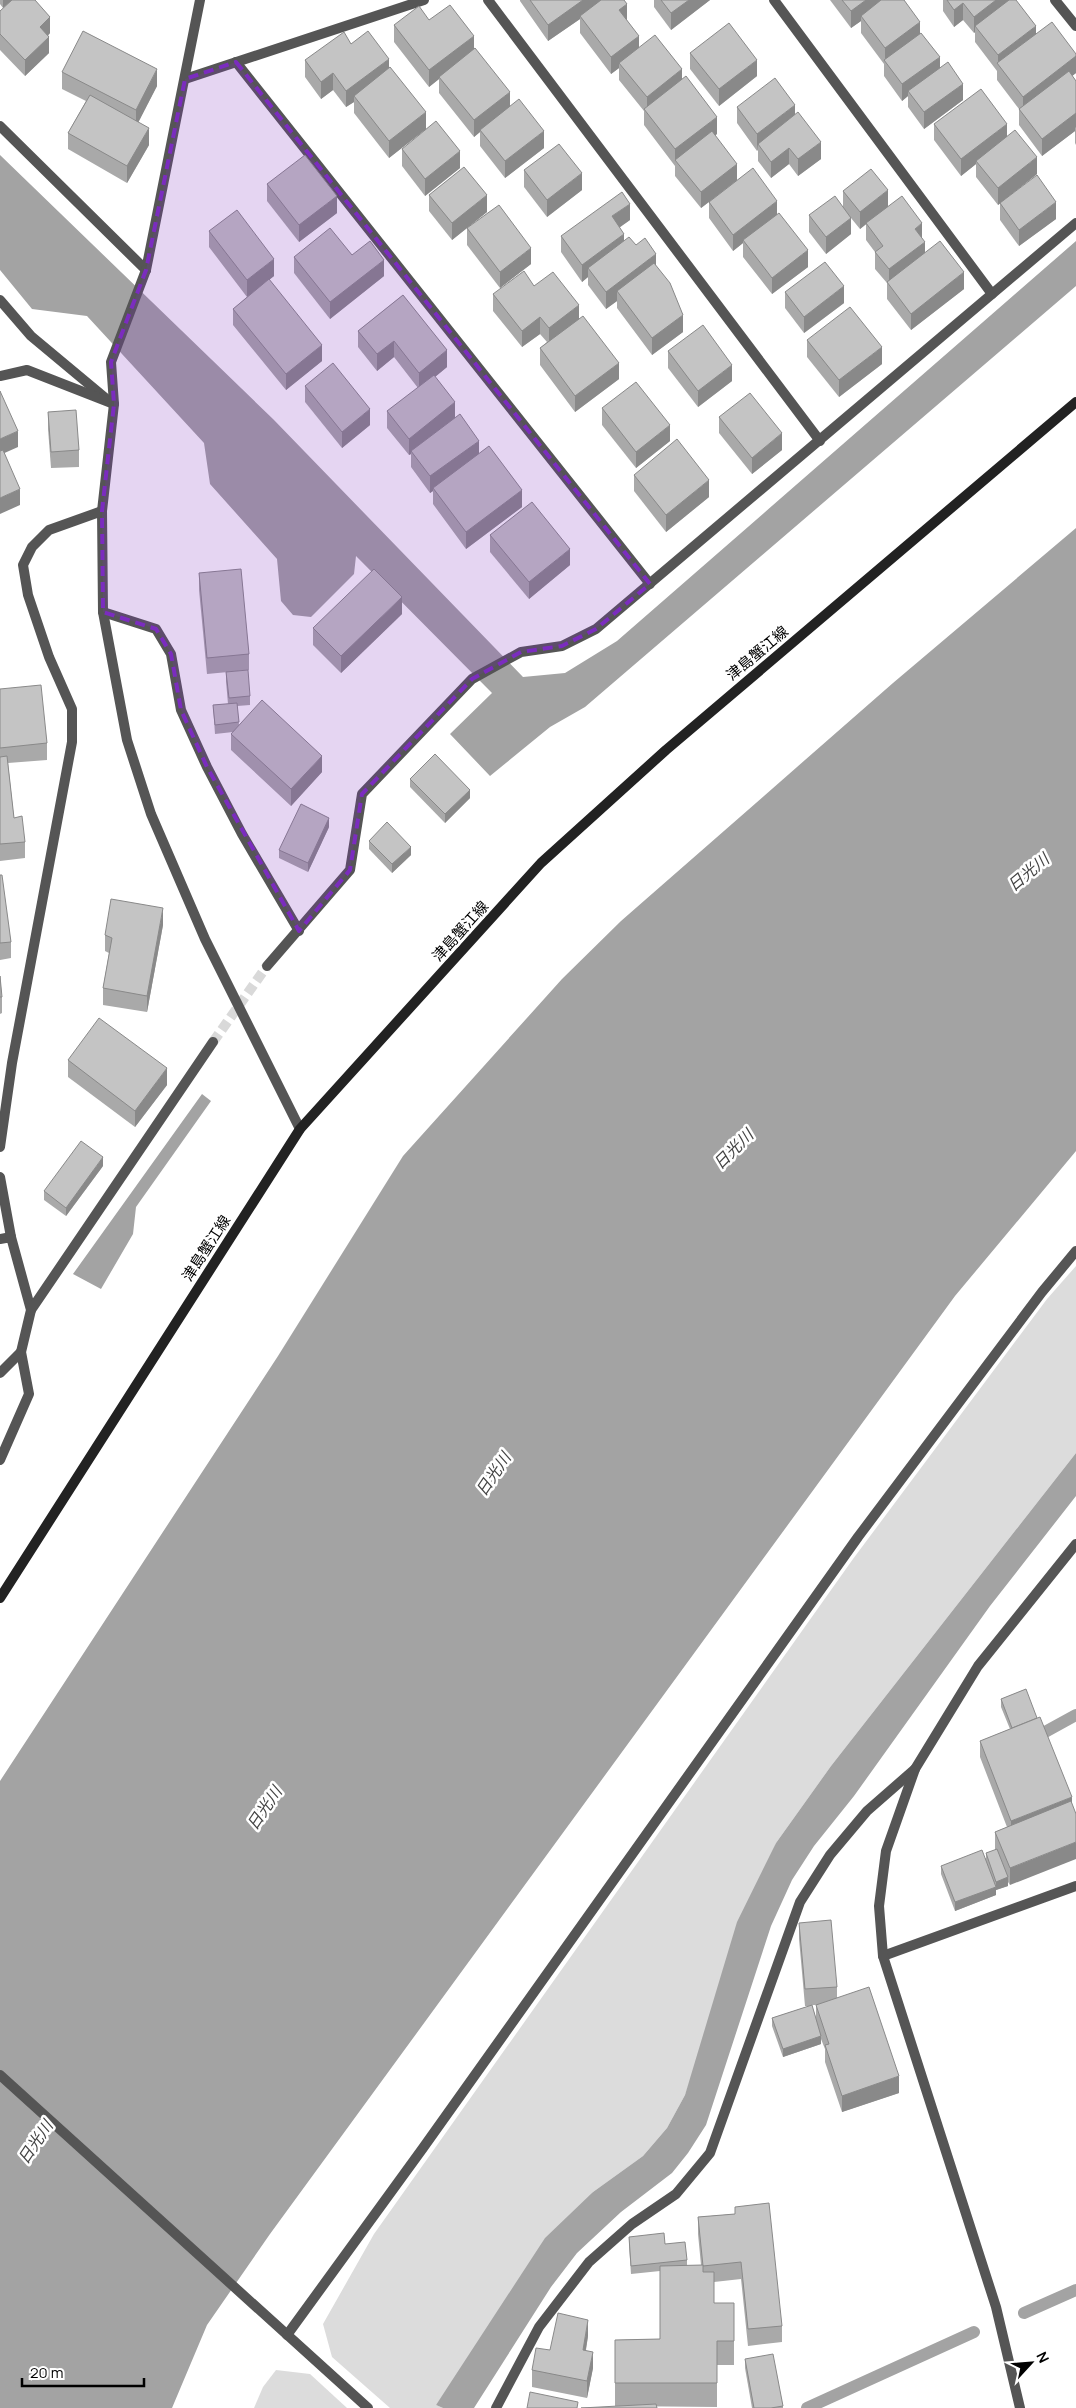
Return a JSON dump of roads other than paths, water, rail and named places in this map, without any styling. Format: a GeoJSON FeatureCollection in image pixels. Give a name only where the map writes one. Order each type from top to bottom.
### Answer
{"type":"FeatureCollection","features":[{"type":"Feature","properties":{"kind":"main road","name":"津島蟹江線"},"geometry":{"type":"LineString","coordinates":[[0,1598],[300,1129],[541,863],[666,750],[1076,402]]}},
{"type":"Feature","properties":{"kind":"street"},"geometry":{"type":"LineString","coordinates":[[200,0],[144,275],[111,362],[114,404],[102,510],[103,612],[127,740],[150,814],[205,939],[300,1129]]}},
{"type":"Feature","properties":{"kind":"street"},"geometry":{"type":"LineString","coordinates":[[185,79],[424,0]]}},
{"type":"Feature","properties":{"kind":"street"},"geometry":{"type":"LineString","coordinates":[[488,0],[820,441]]}},
{"type":"Feature","properties":{"kind":"street"},"geometry":{"type":"LineString","coordinates":[[774,0],[992,294]]}},
{"type":"Feature","properties":{"kind":"street"},"geometry":{"type":"LineString","coordinates":[[1055,0],[1076,26]]}},
{"type":"Feature","properties":{"kind":"street"},"geometry":{"type":"LineString","coordinates":[[236,62],[650,584]]}},
{"type":"Feature","properties":{"kind":"street"},"geometry":{"type":"LineString","coordinates":[[0,126],[144,275]]}},
{"type":"Feature","properties":{"kind":"street"},"geometry":{"type":"LineString","coordinates":[[267,966],[350,870],[362,794],[472,679],[521,652],[562,646],[596,629],[1076,223]]}},
{"type":"Feature","properties":{"kind":"street"},"geometry":{"type":"LineString","coordinates":[[0,300],[31,336],[114,404]]}},
{"type":"Feature","properties":{"kind":"street"},"geometry":{"type":"LineString","coordinates":[[0,376],[27,370],[114,404]]}},
{"type":"Feature","properties":{"kind":"street"},"geometry":{"type":"LineString","coordinates":[[0,1147],[12,1063],[72,742],[72,709],[49,657],[28,595],[23,565],[32,546],[49,530],[102,510]]}},
{"type":"Feature","properties":{"kind":"street"},"geometry":{"type":"LineString","coordinates":[[103,612],[156,629],[171,654],[181,710],[206,767],[299,931]]}},
{"type":"Feature","properties":{"kind":"street"},"geometry":{"type":"LineString","coordinates":[[0,1460],[29,1394],[20,1352],[31,1310],[213,1042]]}},
{"type":"Feature","properties":{"kind":"street"},"geometry":{"type":"LineString","coordinates":[[0,1177],[11,1237],[31,1310]]}},
{"type":"Feature","properties":{"kind":"street"},"geometry":{"type":"LineString","coordinates":[[0,1240],[11,1237]]}},
{"type":"Feature","properties":{"kind":"street"},"geometry":{"type":"LineString","coordinates":[[287,2335],[435,2132],[858,1537],[1042,1292],[1076,1251]]}},
{"type":"Feature","properties":{"kind":"street"},"geometry":{"type":"LineString","coordinates":[[0,1373],[20,1352]]}},
{"type":"Feature","properties":{"kind":"street"},"geometry":{"type":"LineString","coordinates":[[1020,2408],[996,2307],[883,1956],[879,1906],[886,1850],[915,1769],[978,1666],[1076,1544]]}},
{"type":"Feature","properties":{"kind":"street"},"geometry":{"type":"LineString","coordinates":[[496,2408],[539,2327],[589,2262],[632,2224],[676,2194],[710,2153],[800,1902],[830,1855],[867,1811],[915,1769]]}},
{"type":"Feature","properties":{"kind":"street"},"geometry":{"type":"LineString","coordinates":[[883,1956],[1076,1886]]}},
{"type":"Feature","properties":{"kind":"street"},"geometry":{"type":"LineString","coordinates":[[0,2075],[368,2408]]}},
{"type":"Feature","properties":{"kind":"water"},"geometry":{"type":"Polygon","coordinates":[[[0,155],[273,419],[523,677],[565,673],[617,641],[1076,241],[1076,286],[585,707],[550,727],[490,776],[450,734],[492,693],[356,556],[354,574],[311,617],[293,615],[281,601],[277,559],[210,484],[204,443],[87,316],[32,309],[0,270],[0,155]]]}},
{"type":"Feature","properties":{"kind":"water","name":"日光川"},"geometry":{"type":"Polygon","coordinates":[[[1076,528],[1076,1151],[955,1296],[270,2234],[207,2325],[172,2408],[0,2408],[0,1781],[278,1356],[403,1156],[562,979],[621,921],[893,683],[1076,528]]]}},
{"type":"Feature","properties":{"kind":"water"},"geometry":{"type":"Polygon","coordinates":[[[202,1094],[211,1101],[136,1207],[133,1234],[101,1289],[73,1274],[202,1094]]]}},
{"type":"Feature","properties":{"kind":"water"},"geometry":{"type":"Polygon","coordinates":[[[1076,1453],[1076,1496],[990,1606],[854,1796],[814,1846],[792,1880],[771,1926],[706,2125],[688,2153],[672,2173],[621,2212],[577,2253],[551,2287],[474,2408],[443,2408],[436,2405],[545,2238],[593,2192],[643,2156],[667,2128],[685,2095],[737,1922],[776,1843],[831,1766],[1076,1453]]]}},
{"type":"Feature","properties":{"kind":"waterway"},"geometry":{"type":"LineString","coordinates":[[1045,1732],[1076,1715]]}},
{"type":"Feature","properties":{"kind":"waterway"},"geometry":{"type":"LineString","coordinates":[[1024,2313],[1076,2290]]}},
{"type":"Feature","properties":{"kind":"waterway"},"geometry":{"type":"LineString","coordinates":[[807,2408],[974,2332]]}},
{"type":"Feature","properties":{"kind":"tunnel"},"geometry":{"type":"LineString","coordinates":[[213,1042],[267,966]]}}]}
